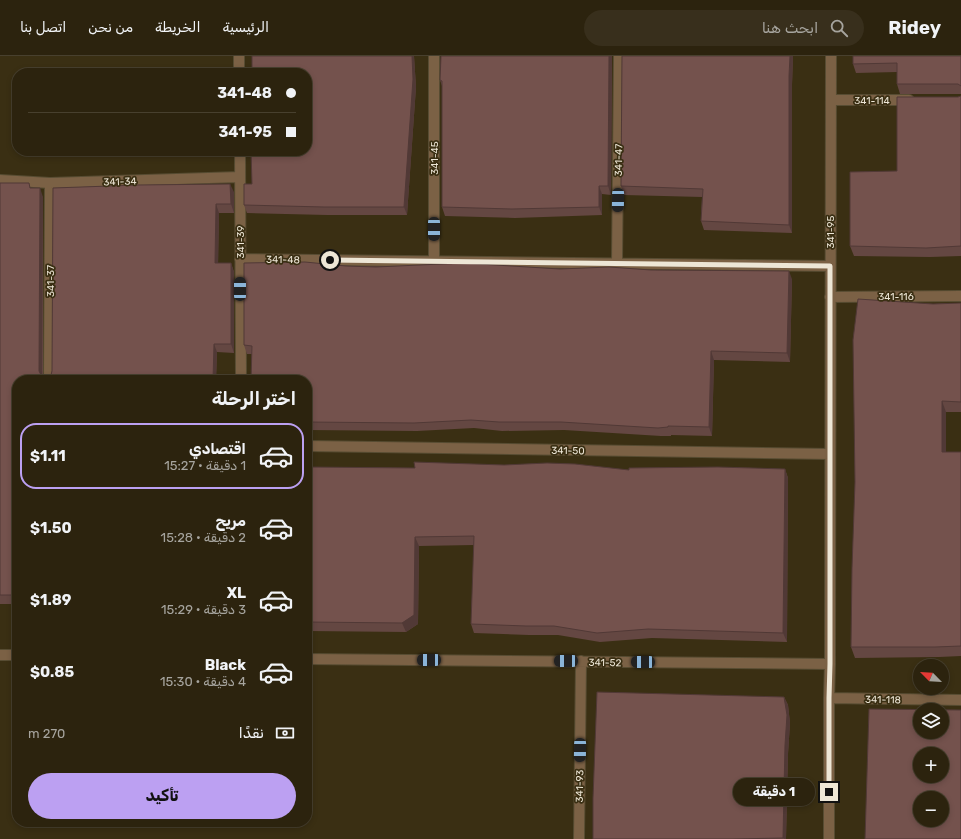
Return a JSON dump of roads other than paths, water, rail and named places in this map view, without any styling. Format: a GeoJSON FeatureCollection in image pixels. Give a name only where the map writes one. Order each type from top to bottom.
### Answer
{"type":"FeatureCollection","features":[{"type":"Feature","properties":{"kind":"street"},"geometry":{"type":"LineString","coordinates":[[239,56],[239,68]]}},
{"type":"Feature","properties":{"kind":"street","name":"341-45"},"geometry":{"type":"LineString","coordinates":[[434,56],[434,261]]}},
{"type":"Feature","properties":{"kind":"street","name":"341-47"},"geometry":{"type":"LineString","coordinates":[[617,263],[620,56]]}},
{"type":"Feature","properties":{"kind":"street","name":"341-95"},"geometry":{"type":"LineString","coordinates":[[829,839],[831,56]]}},
{"type":"Feature","properties":{"kind":"street","name":"341-114"},"geometry":{"type":"LineString","coordinates":[[831,100],[923,100]]}},
{"type":"Feature","properties":{"kind":"street","name":"341-39"},"geometry":{"type":"LineString","coordinates":[[240,156],[241,375]]}},
{"type":"Feature","properties":{"kind":"street","name":"341-34"},"geometry":{"type":"LineString","coordinates":[[0,180],[50,183],[240,177]]}},
{"type":"Feature","properties":{"kind":"street","name":"341-37"},"geometry":{"type":"LineString","coordinates":[[49,375],[50,183]]}},
{"type":"Feature","properties":{"kind":"street","name":"341-48"},"geometry":{"type":"LineString","coordinates":[[240,259],[830,266]]}},
{"type":"Feature","properties":{"kind":"street","name":"341-116"},"geometry":{"type":"LineString","coordinates":[[830,297],[961,296]]}},
{"type":"Feature","properties":{"kind":"street","name":"341-50"},"geometry":{"type":"LineString","coordinates":[[312,446],[830,454]]}},
{"type":"Feature","properties":{"kind":"street"},"geometry":{"type":"LineString","coordinates":[[0,655],[12,656]]}},
{"type":"Feature","properties":{"kind":"street","name":"341-52"},"geometry":{"type":"LineString","coordinates":[[312,659],[830,664]]}},
{"type":"Feature","properties":{"kind":"street","name":"341-93"},"geometry":{"type":"LineString","coordinates":[[579,839],[581,662]]}},
{"type":"Feature","properties":{"kind":"street","name":"341-118"},"geometry":{"type":"LineString","coordinates":[[829,698],[961,700]]}}]}
